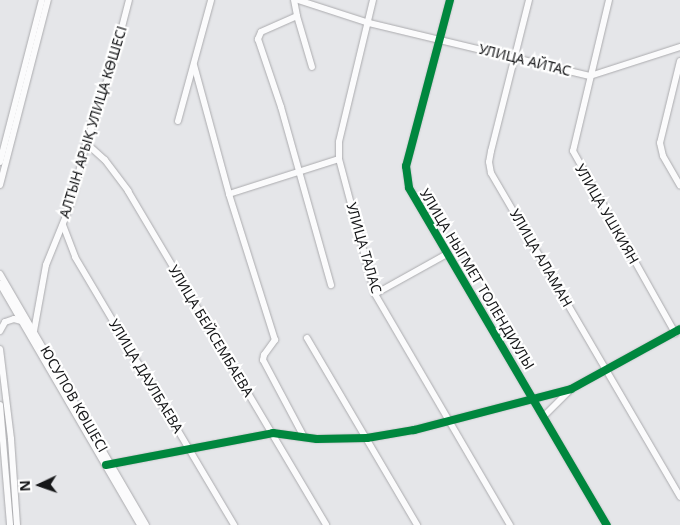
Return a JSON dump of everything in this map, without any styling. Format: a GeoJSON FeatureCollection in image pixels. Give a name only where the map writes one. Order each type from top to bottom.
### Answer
{"type":"FeatureCollection","features":[{"type":"Feature","properties":{"kind":"street"},"geometry":{"type":"LineString","coordinates":[[0,162],[42,0]]}},
{"type":"Feature","properties":{"kind":"street"},"geometry":{"type":"LineString","coordinates":[[0,185],[48,0]]}},
{"type":"Feature","properties":{"kind":"street","name":"АЛТЫН АРЫҚ УЛИЦА КӨШЕСІ"},"geometry":{"type":"LineString","coordinates":[[34,331],[46,265],[72,202],[86,143],[112,66],[130,0]]}},
{"type":"Feature","properties":{"kind":"street"},"geometry":{"type":"LineString","coordinates":[[178,121],[211,0]]}},
{"type":"Feature","properties":{"kind":"street"},"geometry":{"type":"LineString","coordinates":[[294,0],[312,67]]}},
{"type":"Feature","properties":{"kind":"street","name":"УЛИЦА АЙТАС"},"geometry":{"type":"LineString","coordinates":[[298,0],[369,22],[590,76],[680,47]]}},
{"type":"Feature","properties":{"kind":"street","name":"УЛИЦА ТАЛАС"},"geometry":{"type":"LineString","coordinates":[[374,0],[339,142],[339,159],[375,294],[510,525]]}},
{"type":"Feature","properties":{"kind":"street","name":"УЛИЦА НЫГМЕТ ТОЛЕНДИУЛЫ"},"geometry":{"type":"LineString","coordinates":[[450,0],[406,166],[408,188],[607,525]]}},
{"type":"Feature","properties":{"kind":"street","name":"УЛИЦА АЛАМАН"},"geometry":{"type":"LineString","coordinates":[[529,0],[490,157],[491,172],[680,497]]}},
{"type":"Feature","properties":{"kind":"street","name":"УЛИЦА УШКИЯН"},"geometry":{"type":"LineString","coordinates":[[609,0],[574,144],[576,158],[677,331]]}},
{"type":"Feature","properties":{"kind":"street"},"geometry":{"type":"LineString","coordinates":[[297,16],[261,32],[258,39],[281,107],[331,284]]}},
{"type":"Feature","properties":{"kind":"street"},"geometry":{"type":"LineString","coordinates":[[680,61],[660,143],[663,156],[680,185]]}},
{"type":"Feature","properties":{"kind":"street"},"geometry":{"type":"LineString","coordinates":[[194,65],[229,194],[275,340],[264,355],[263,360],[304,437]]}},
{"type":"Feature","properties":{"kind":"street","name":"УЛИЦА БЕЙСЕМБАЕВА"},"geometry":{"type":"LineString","coordinates":[[86,143],[105,160],[128,191],[186,292],[273,433],[326,525]]}},
{"type":"Feature","properties":{"kind":"street"},"geometry":{"type":"LineString","coordinates":[[229,194],[339,159]]}},
{"type":"Feature","properties":{"kind":"street","name":"УЛИЦА ДАУЛБАЕВА"},"geometry":{"type":"LineString","coordinates":[[63,225],[75,257],[234,525]]}},
{"type":"Feature","properties":{"kind":"street"},"geometry":{"type":"LineString","coordinates":[[375,294],[447,254]]}},
{"type":"Feature","properties":{"kind":"street","name":"ЮСУПОВ КӨШЕСІ"},"geometry":{"type":"LineString","coordinates":[[0,274],[109,464],[140,525]]}},
{"type":"Feature","properties":{"kind":"street","name":"ЮСУПОВ КӨШЕСІ"},"geometry":{"type":"LineString","coordinates":[[0,284],[146,525]]}},
{"type":"Feature","properties":{"kind":"street"},"geometry":{"type":"LineString","coordinates":[[0,331],[5,322],[14,319],[21,321]]}},
{"type":"Feature","properties":{"kind":"street"},"geometry":{"type":"LineString","coordinates":[[109,464],[273,433],[304,437],[367,438],[448,421],[571,389],[677,331]]}},
{"type":"Feature","properties":{"kind":"street"},"geometry":{"type":"LineString","coordinates":[[307,338],[417,525]]}},
{"type":"Feature","properties":{"kind":"street"},"geometry":{"type":"LineString","coordinates":[[0,349],[10,525]]}},
{"type":"Feature","properties":{"kind":"street"},"geometry":{"type":"LineString","coordinates":[[544,416],[571,389]]}},
{"type":"Feature","properties":{"kind":"street"},"geometry":{"type":"LineString","coordinates":[[2,404],[17,525]]}},
{"type":"Feature","properties":{"kind":"cycle path"},"geometry":{"type":"LineString","coordinates":[[450,0],[406,166],[409,188],[607,525]]}},
{"type":"Feature","properties":{"kind":"cycle path"},"geometry":{"type":"LineString","coordinates":[[106,465],[273,433],[317,439],[367,438],[414,430],[571,389],[680,329]]}}]}
